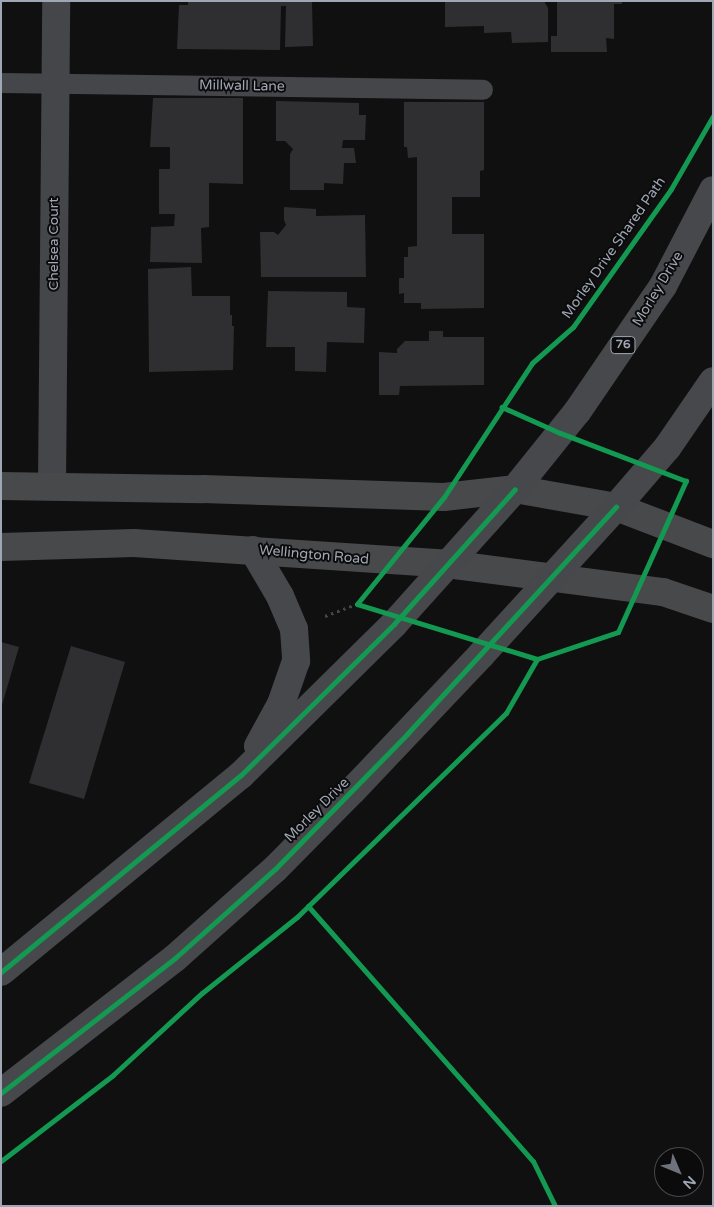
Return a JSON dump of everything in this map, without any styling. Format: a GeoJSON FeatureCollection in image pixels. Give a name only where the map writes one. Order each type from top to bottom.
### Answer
{"type":"FeatureCollection","features":[{"type":"Feature","properties":{"kind":"highway","name":"Morley Drive"},"geometry":{"type":"LineString","coordinates":[[1,972],[241,775],[399,617],[515,489],[577,412],[663,286],[713,190]]}},
{"type":"Feature","properties":{"kind":"highway","name":"Morley Drive"},"geometry":{"type":"LineString","coordinates":[[1,1093],[175,958],[274,869],[407,734],[616,507],[667,448],[713,381]]}},
{"type":"Feature","properties":{"kind":"highway"},"geometry":{"type":"LineString","coordinates":[[241,775],[281,704],[296,661],[294,629],[280,596],[253,550]]}},
{"type":"Feature","properties":{"kind":"main road"},"geometry":{"type":"LineString","coordinates":[[1,486],[444,497],[515,489],[616,507],[713,544]]}},
{"type":"Feature","properties":{"kind":"main road","name":"Wellington Road"},"geometry":{"type":"LineString","coordinates":[[1,546],[134,543],[447,564],[663,592],[713,609]]}},
{"type":"Feature","properties":{"kind":"street","name":"Chelsea Court"},"geometry":{"type":"LineString","coordinates":[[52,486],[56,1]]}},
{"type":"Feature","properties":{"kind":"lane","name":"Millwall Lane"},"geometry":{"type":"LineString","coordinates":[[1,83],[483,90]]}},
{"type":"Feature","properties":{"kind":"path"},"geometry":{"type":"LineString","coordinates":[[317,618],[357,604],[393,561]]}},
{"type":"Feature","properties":{"kind":"path"},"geometry":{"type":"LineString","coordinates":[[357,604],[399,617]]}},
{"type":"Feature","properties":{"kind":"building"},"geometry":{"type":"Polygon","coordinates":[[[188,1],[312,1],[313,46],[285,47],[286,6],[281,6],[280,50],[177,49],[179,5],[188,5],[188,1]]]}},
{"type":"Feature","properties":{"kind":"building"},"geometry":{"type":"Polygon","coordinates":[[[445,1],[544,1],[548,8],[548,42],[512,43],[511,32],[484,33],[484,26],[445,27],[445,1]]]}},
{"type":"Feature","properties":{"kind":"building"},"geometry":{"type":"Polygon","coordinates":[[[557,1],[622,1],[622,4],[614,4],[614,39],[606,38],[607,52],[551,52],[551,36],[557,36],[557,1]]]}},
{"type":"Feature","properties":{"kind":"building"},"geometry":{"type":"Polygon","coordinates":[[[153,98],[243,98],[243,184],[209,183],[209,227],[201,228],[202,263],[150,262],[151,227],[174,226],[175,214],[159,214],[159,169],[170,169],[170,147],[150,147],[153,98]]]}},
{"type":"Feature","properties":{"kind":"building"},"geometry":{"type":"Polygon","coordinates":[[[276,101],[359,103],[359,115],[366,115],[365,140],[343,140],[342,148],[354,148],[356,163],[344,163],[343,184],[324,183],[324,190],[290,190],[290,154],[293,149],[285,141],[276,141],[276,101]]]}},
{"type":"Feature","properties":{"kind":"building"},"geometry":{"type":"Polygon","coordinates":[[[404,102],[484,102],[484,170],[480,171],[480,197],[452,197],[452,234],[484,234],[484,308],[421,309],[421,303],[404,303],[404,293],[399,294],[399,278],[404,278],[404,257],[408,257],[408,247],[417,246],[417,157],[408,158],[407,147],[404,147],[404,102]]]}},
{"type":"Feature","properties":{"kind":"building"},"geometry":{"type":"Polygon","coordinates":[[[284,207],[316,209],[316,216],[365,215],[366,277],[261,277],[260,232],[274,232],[278,235],[286,225],[284,207]]]}},
{"type":"Feature","properties":{"kind":"building"},"geometry":{"type":"Polygon","coordinates":[[[191,267],[192,296],[230,296],[230,315],[232,315],[232,326],[234,326],[233,370],[149,372],[148,269],[191,267]]]}},
{"type":"Feature","properties":{"kind":"building"},"geometry":{"type":"Polygon","coordinates":[[[268,291],[347,292],[347,307],[365,308],[364,343],[327,342],[326,372],[295,371],[295,347],[266,347],[268,291]]]}},
{"type":"Feature","properties":{"kind":"building"},"geometry":{"type":"Polygon","coordinates":[[[429,331],[443,331],[443,337],[484,337],[484,385],[400,386],[399,395],[379,395],[379,352],[397,353],[397,349],[405,341],[429,341],[429,331]]]}},
{"type":"Feature","properties":{"kind":"building"},"geometry":{"type":"Polygon","coordinates":[[[1,642],[19,647],[2,705],[1,705],[1,642]]]}},
{"type":"Feature","properties":{"kind":"building"},"geometry":{"type":"Polygon","coordinates":[[[71,646],[125,662],[84,799],[29,783],[71,646]]]}},
{"type":"Feature","properties":{"kind":"cycle path","name":"Morley Drive Shared Path"},"geometry":{"type":"LineString","coordinates":[[537,659],[357,604],[444,497],[532,363],[573,327],[671,189],[713,116]]}},
{"type":"Feature","properties":{"kind":"cycle path"},"geometry":{"type":"LineString","coordinates":[[1,1161],[113,1075],[202,993],[297,917],[506,713],[537,659],[618,632],[686,481],[560,433],[502,407]]}},
{"type":"Feature","properties":{"kind":"cycle path"},"geometry":{"type":"LineString","coordinates":[[1,972],[241,775],[394,624],[515,489]]}},
{"type":"Feature","properties":{"kind":"cycle path"},"geometry":{"type":"LineString","coordinates":[[1,1093],[175,958],[275,869],[407,734],[616,507]]}},
{"type":"Feature","properties":{"kind":"cycle path"},"geometry":{"type":"LineString","coordinates":[[308,906],[533,1161],[555,1206]]}}]}
